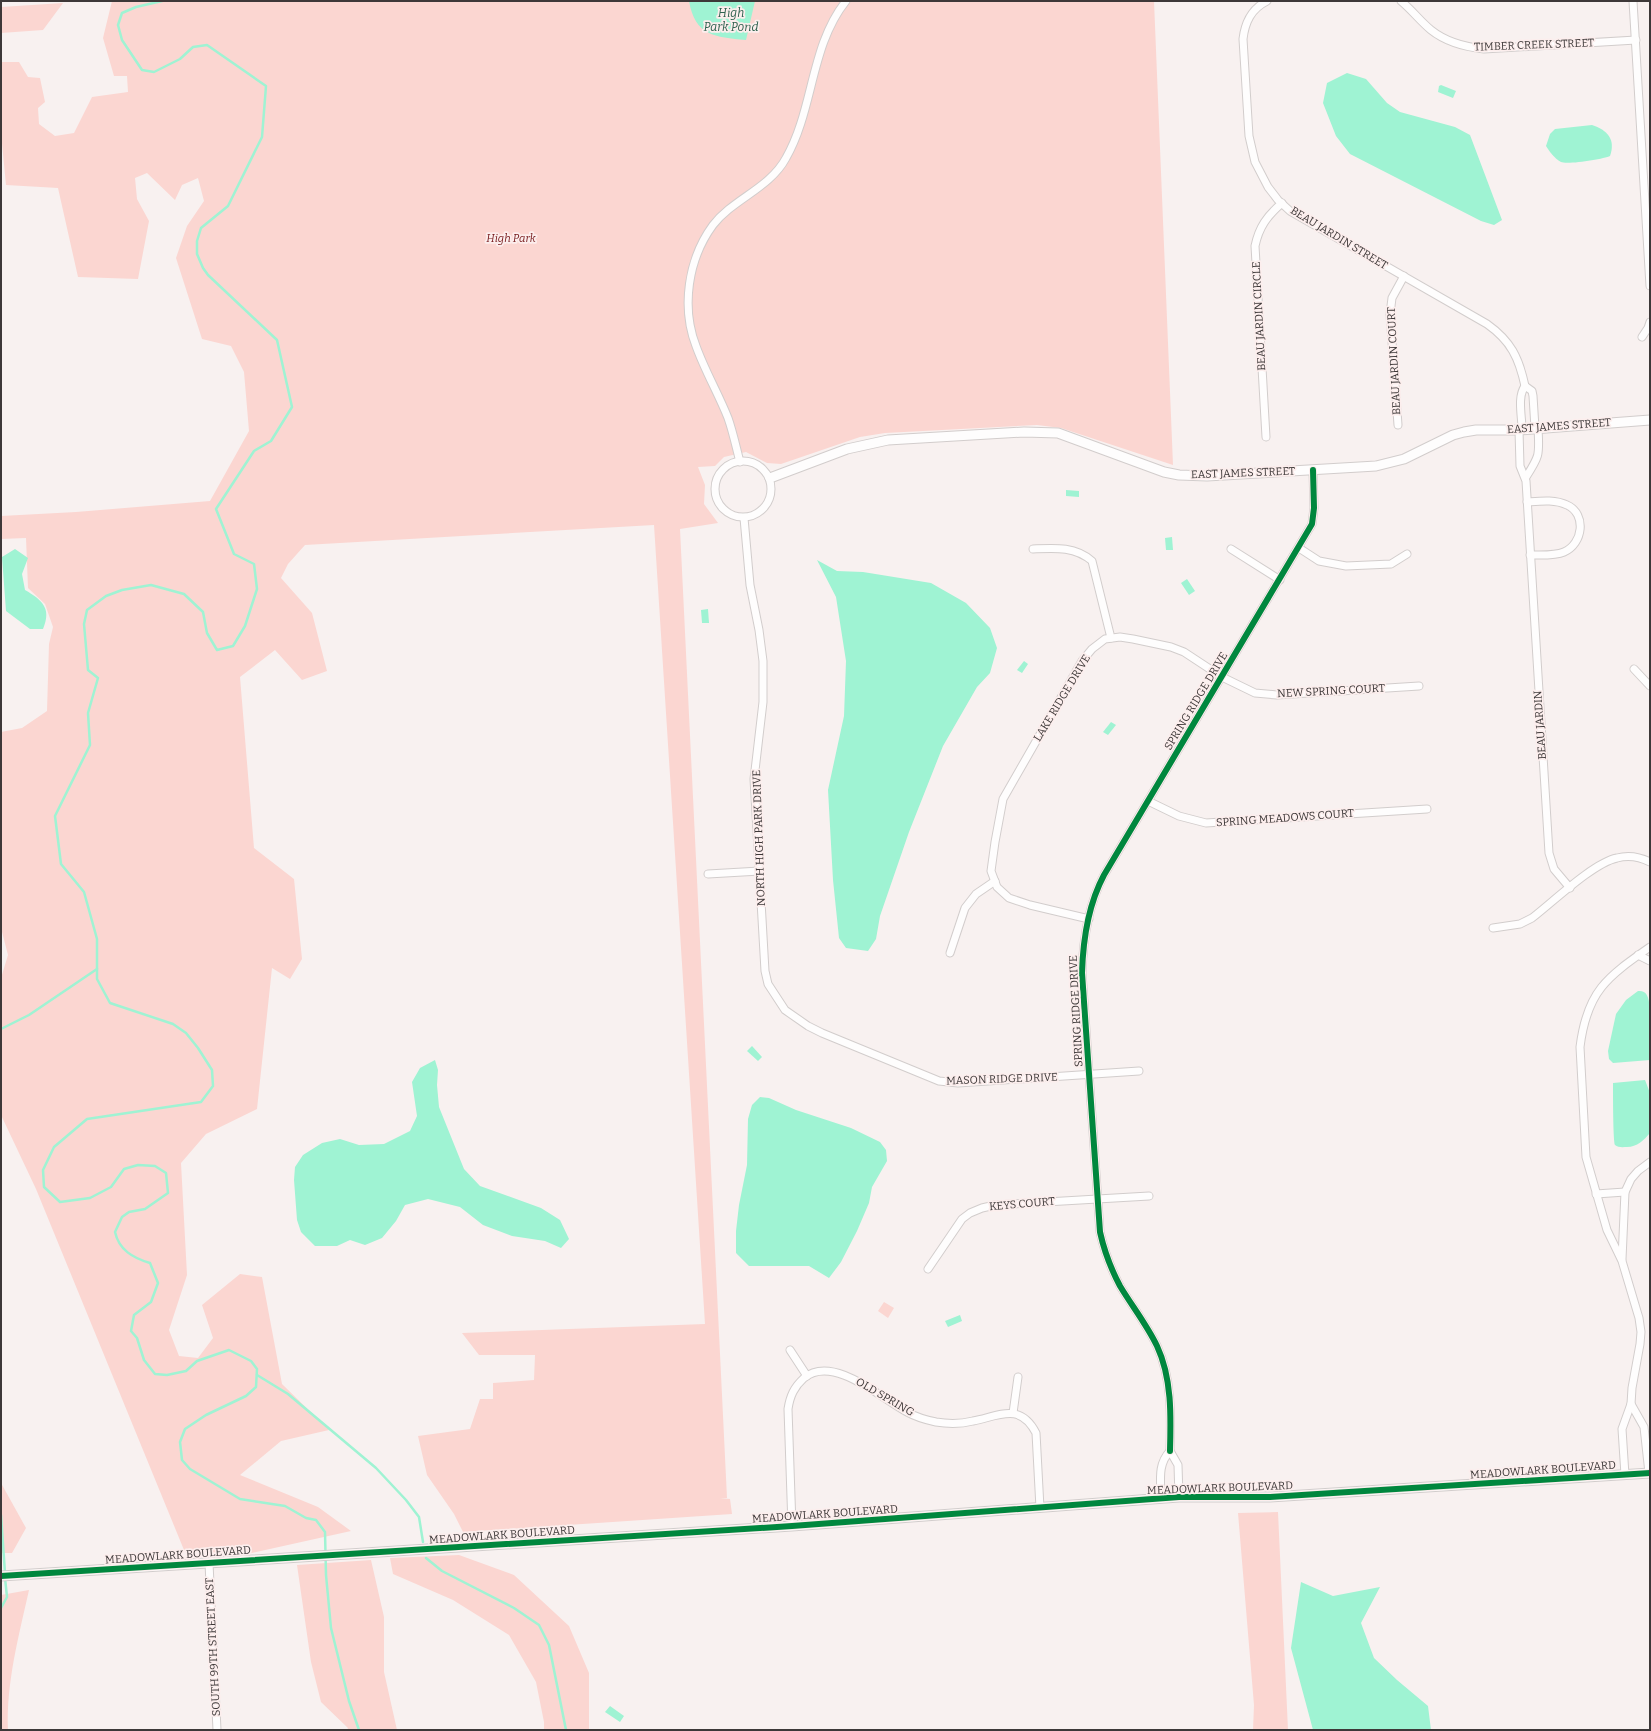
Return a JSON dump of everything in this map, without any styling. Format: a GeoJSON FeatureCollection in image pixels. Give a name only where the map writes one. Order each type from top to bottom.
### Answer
{"type":"FeatureCollection","features":[{"type":"Feature","properties":{"kind":"street"},"geometry":{"type":"LineString","coordinates":[[740,462],[728,418],[695,345],[690,323],[688,297],[691,274],[696,254],[714,224],[727,211],[773,175],[786,159],[801,125],[828,33],[846,1]]}},
{"type":"Feature","properties":{"kind":"street","name":"BEAU JARDIN STREET"},"geometry":{"type":"LineString","coordinates":[[1267,1],[1254,11],[1244,28],[1243,39],[1249,136],[1255,162],[1268,187],[1282,203],[1300,216],[1487,324],[1498,332],[1508,342],[1516,355],[1526,386]]}},
{"type":"Feature","properties":{"kind":"street","name":"TIMBER CREEK STREET"},"geometry":{"type":"LineString","coordinates":[[1401,1],[1414,12],[1430,30],[1440,37],[1461,46],[1473,48],[1484,49],[1636,40]]}},
{"type":"Feature","properties":{"kind":"street"},"geometry":{"type":"LineString","coordinates":[[1633,1],[1646,152],[1650,286]]}},
{"type":"Feature","properties":{"kind":"street","name":"BEAU JARDIN CIRCLE"},"geometry":{"type":"LineString","coordinates":[[1266,437],[1255,246],[1262,223],[1282,203]]}},
{"type":"Feature","properties":{"kind":"street","name":"BEAU JARDIN COURT"},"geometry":{"type":"LineString","coordinates":[[1398,424],[1390,314],[1392,298],[1404,276]]}},
{"type":"Feature","properties":{"kind":"street"},"geometry":{"type":"LineString","coordinates":[[1642,337],[1650,322]]}},
{"type":"Feature","properties":{"kind":"street"},"geometry":{"type":"LineString","coordinates":[[1526,386],[1532,391],[1533,396],[1539,454],[1537,460],[1526,477]]}},
{"type":"Feature","properties":{"kind":"street","name":"BEAU JARDIN"},"geometry":{"type":"LineString","coordinates":[[1526,386],[1522,391],[1521,401],[1520,466],[1526,477],[1549,853],[1554,869],[1570,888]]}},
{"type":"Feature","properties":{"kind":"street","name":"EAST JAMES STREET"},"geometry":{"type":"LineString","coordinates":[[770,478],[847,449],[888,440],[1024,432],[1058,434],[1164,472],[1179,475],[1207,476],[1366,467],[1391,464],[1453,435],[1476,430],[1521,430],[1650,420]]}},
{"type":"Feature","properties":{"kind":"street"},"geometry":{"type":"LineString","coordinates":[[751,461],[762,467],[770,478],[772,489],[771,498],[755,515],[744,518],[734,516],[721,507],[718,502],[714,486],[720,473],[725,467],[740,462],[751,461]]}},
{"type":"Feature","properties":{"kind":"street","name":"SPRING RIDGE DRIVE"},"geometry":{"type":"LineString","coordinates":[[1179,1497],[1178,1465],[1170,1451],[1170,1404],[1164,1365],[1153,1338],[1120,1286],[1112,1268],[1100,1232],[1082,973],[1084,935],[1095,893],[1312,524],[1314,508],[1313,470]]}},
{"type":"Feature","properties":{"kind":"street"},"geometry":{"type":"LineString","coordinates":[[1527,502],[1556,501],[1568,505],[1576,512],[1580,520],[1581,528],[1579,536],[1573,546],[1564,552],[1530,555]]}},
{"type":"Feature","properties":{"kind":"street","name":"NORTH HIGH PARK DRIVE"},"geometry":{"type":"LineString","coordinates":[[744,518],[750,584],[759,630],[763,661],[763,702],[754,779],[765,971],[768,984],[785,1010]]}},
{"type":"Feature","properties":{"kind":"street"},"geometry":{"type":"LineString","coordinates":[[1033,549],[1060,548],[1076,551],[1092,561],[1111,638],[1120,637],[1171,647],[1184,652],[1222,677]]}},
{"type":"Feature","properties":{"kind":"street"},"geometry":{"type":"LineString","coordinates":[[1299,548],[1319,561],[1333,565],[1346,566],[1390,564],[1407,554]]}},
{"type":"Feature","properties":{"kind":"street"},"geometry":{"type":"LineString","coordinates":[[1232,549],[1280,580]]}},
{"type":"Feature","properties":{"kind":"street","name":"LAKE RIDGE DRIVE"},"geometry":{"type":"LineString","coordinates":[[995,882],[991,870],[1003,799],[1082,661],[1098,644],[1105,639],[1111,638]]}},
{"type":"Feature","properties":{"kind":"street"},"geometry":{"type":"LineString","coordinates":[[1634,669],[1650,686]]}},
{"type":"Feature","properties":{"kind":"street","name":"NEW SPRING COURT"},"geometry":{"type":"LineString","coordinates":[[1222,677],[1256,693],[1277,695],[1419,686]]}},
{"type":"Feature","properties":{"kind":"street","name":"SPRING MEADOWS COURT"},"geometry":{"type":"LineString","coordinates":[[1148,801],[1179,816],[1206,823],[1426,809]]}},
{"type":"Feature","properties":{"kind":"street"},"geometry":{"type":"LineString","coordinates":[[1493,928],[1520,924],[1532,918],[1602,864],[1616,858],[1638,857],[1650,862]]}},
{"type":"Feature","properties":{"kind":"street"},"geometry":{"type":"LineString","coordinates":[[708,874],[760,871]]}},
{"type":"Feature","properties":{"kind":"street"},"geometry":{"type":"LineString","coordinates":[[950,953],[968,904],[976,894],[995,882],[1003,894],[1015,900],[1089,919]]}},
{"type":"Feature","properties":{"kind":"street"},"geometry":{"type":"LineString","coordinates":[[1624,1475],[1622,1429],[1631,1404],[1632,1388],[1641,1332],[1639,1318],[1622,1261],[1608,1230],[1586,1157],[1580,1047],[1583,1029],[1590,1008],[1598,992],[1608,978],[1650,947]]}},
{"type":"Feature","properties":{"kind":"street"},"geometry":{"type":"LineString","coordinates":[[1638,955],[1650,961]]}},
{"type":"Feature","properties":{"kind":"street","name":"MASON RIDGE DRIVE"},"geometry":{"type":"LineString","coordinates":[[785,1010],[808,1026],[939,1081],[958,1082],[1139,1071]]}},
{"type":"Feature","properties":{"kind":"street"},"geometry":{"type":"LineString","coordinates":[[1622,1261],[1625,1192],[1631,1180],[1638,1171],[1650,1162]]}},
{"type":"Feature","properties":{"kind":"street"},"geometry":{"type":"LineString","coordinates":[[1596,1194],[1625,1192]]}},
{"type":"Feature","properties":{"kind":"street","name":"KEYS COURT"},"geometry":{"type":"LineString","coordinates":[[928,1268],[962,1219],[970,1213],[982,1208],[1004,1204],[1149,1196]]}},
{"type":"Feature","properties":{"kind":"street"},"geometry":{"type":"LineString","coordinates":[[790,1350],[807,1376],[793,1390],[789,1398],[788,1409],[792,1526]]}},
{"type":"Feature","properties":{"kind":"street","name":"OLD SPRING"},"geometry":{"type":"LineString","coordinates":[[807,1376],[816,1372],[825,1371],[840,1373],[908,1412],[937,1422],[958,1423],[1013,1413]]}},
{"type":"Feature","properties":{"kind":"street"},"geometry":{"type":"LineString","coordinates":[[1018,1377],[1013,1413],[1025,1418],[1032,1425],[1036,1433],[1040,1508]]}},
{"type":"Feature","properties":{"kind":"street"},"geometry":{"type":"LineString","coordinates":[[1631,1404],[1644,1427],[1649,1473]]}},
{"type":"Feature","properties":{"kind":"street"},"geometry":{"type":"LineString","coordinates":[[1161,1499],[1160,1466],[1170,1451]]}},
{"type":"Feature","properties":{"kind":"street","name":"MEADOWLARK BOULEVARD"},"geometry":{"type":"LineString","coordinates":[[1,1576],[792,1526],[1179,1497],[1270,1497],[1649,1473]]}},
{"type":"Feature","properties":{"kind":"street","name":"SOUTH 99TH STREET EAST"},"geometry":{"type":"LineString","coordinates":[[209,1563],[217,1730]]}},
{"type":"Feature","properties":{"kind":"green space","name":"High Park"},"geometry":{"type":"Polygon","coordinates":[[[112,1],[1154,1],[1173,465],[1061,428],[1037,425],[885,433],[860,437],[781,464],[767,463],[746,452],[724,457],[715,466],[698,467],[705,485],[704,504],[718,523],[680,529],[727,1498],[720,1498],[730,1499],[732,1514],[463,1532],[454,1514],[427,1475],[418,1436],[470,1429],[480,1399],[493,1399],[493,1383],[534,1380],[535,1355],[479,1355],[462,1333],[705,1324],[654,525],[305,545],[288,564],[281,578],[312,613],[327,671],[302,680],[275,650],[240,677],[254,848],[294,879],[302,959],[290,979],[272,968],[257,1109],[206,1134],[181,1163],[187,1275],[169,1330],[179,1356],[198,1358],[213,1338],[202,1305],[240,1274],[262,1277],[282,1384],[329,1430],[281,1441],[240,1475],[318,1507],[351,1531],[243,1555],[184,1550],[36,1189],[1,1115],[1,978],[8,955],[1,928],[1,732],[22,728],[47,711],[49,644],[53,627],[45,604],[28,588],[26,538],[1,539],[1,516],[76,512],[210,501],[249,431],[244,372],[231,346],[202,339],[176,258],[187,226],[204,201],[198,178],[182,185],[175,200],[147,173],[135,178],[137,199],[149,221],[138,279],[78,277],[58,188],[6,185],[1,133],[1,62],[19,62],[28,77],[40,78],[45,102],[38,108],[39,124],[55,136],[74,133],[92,97],[128,92],[127,76],[114,76],[103,38],[112,1]]]}},
{"type":"Feature","properties":{"kind":"green space"},"geometry":{"type":"Polygon","coordinates":[[[63,3],[43,30],[1,33],[1,7],[63,3]]]}},
{"type":"Feature","properties":{"kind":"green space"},"geometry":{"type":"Polygon","coordinates":[[[884,1302],[894,1308],[888,1318],[878,1311],[884,1302]]]}},
{"type":"Feature","properties":{"kind":"green space"},"geometry":{"type":"Polygon","coordinates":[[[1,1483],[26,1528],[12,1553],[1,1553],[1,1483]]]}},
{"type":"Feature","properties":{"kind":"green space"},"geometry":{"type":"Polygon","coordinates":[[[1278,1512],[1288,1730],[1253,1730],[1254,1705],[1238,1513],[1278,1512]]]}},
{"type":"Feature","properties":{"kind":"green space"},"geometry":{"type":"Polygon","coordinates":[[[459,1555],[514,1575],[569,1626],[589,1673],[589,1730],[544,1730],[544,1722],[536,1682],[509,1635],[453,1600],[393,1574],[390,1558],[459,1555]]]}},
{"type":"Feature","properties":{"kind":"green space"},"geometry":{"type":"Polygon","coordinates":[[[371,1560],[384,1617],[384,1672],[397,1730],[347,1730],[348,1728],[321,1702],[311,1662],[297,1565],[371,1560]]]}},
{"type":"Feature","properties":{"kind":"green space"},"geometry":{"type":"Polygon","coordinates":[[[29,1590],[17,1642],[11,1677],[8,1730],[1,1730],[1,1595],[29,1590]]]}},
{"type":"Feature","properties":{"kind":"water","name":"High Park Pond"},"geometry":{"type":"Polygon","coordinates":[[[689,1],[755,1],[746,40],[716,36],[701,28],[692,13],[689,1]]]}},
{"type":"Feature","properties":{"kind":"water"},"geometry":{"type":"Polygon","coordinates":[[[1347,73],[1366,79],[1387,103],[1400,112],[1455,127],[1470,135],[1502,220],[1494,225],[1481,221],[1350,154],[1336,136],[1323,103],[1327,83],[1347,73]]]}},
{"type":"Feature","properties":{"kind":"water"},"geometry":{"type":"Polygon","coordinates":[[[1441,85],[1456,91],[1453,98],[1438,92],[1439,86],[1441,85]]]}},
{"type":"Feature","properties":{"kind":"water"},"geometry":{"type":"Polygon","coordinates":[[[1592,125],[1602,130],[1609,136],[1612,145],[1610,156],[1601,159],[1565,163],[1556,159],[1546,146],[1550,134],[1555,129],[1592,125]]]}},
{"type":"Feature","properties":{"kind":"water"},"geometry":{"type":"Polygon","coordinates":[[[1066,490],[1079,491],[1079,497],[1066,496],[1066,490]]]}},
{"type":"Feature","properties":{"kind":"water"},"geometry":{"type":"Polygon","coordinates":[[[1172,537],[1173,550],[1166,550],[1165,538],[1172,537]]]}},
{"type":"Feature","properties":{"kind":"water"},"geometry":{"type":"Polygon","coordinates":[[[15,549],[28,558],[22,574],[25,590],[36,597],[44,605],[46,610],[46,622],[43,629],[30,629],[6,611],[2,557],[15,549]]]}},
{"type":"Feature","properties":{"kind":"water"},"geometry":{"type":"Polygon","coordinates":[[[817,560],[837,571],[863,572],[931,583],[966,603],[990,628],[997,648],[990,673],[977,687],[943,746],[909,832],[880,916],[876,939],[868,951],[846,948],[839,938],[833,880],[828,790],[844,716],[846,661],[836,597],[817,560]]]}},
{"type":"Feature","properties":{"kind":"water"},"geometry":{"type":"Polygon","coordinates":[[[1187,579],[1195,591],[1189,595],[1181,583],[1187,579]]]}},
{"type":"Feature","properties":{"kind":"water"},"geometry":{"type":"Polygon","coordinates":[[[708,609],[709,623],[702,623],[701,610],[708,609]]]}},
{"type":"Feature","properties":{"kind":"water"},"geometry":{"type":"Polygon","coordinates":[[[1024,661],[1028,664],[1022,673],[1017,670],[1024,661]]]}},
{"type":"Feature","properties":{"kind":"water"},"geometry":{"type":"Polygon","coordinates":[[[1111,722],[1116,725],[1108,735],[1103,732],[1111,722]]]}},
{"type":"Feature","properties":{"kind":"water"},"geometry":{"type":"Polygon","coordinates":[[[1638,991],[1645,992],[1649,1002],[1650,1060],[1613,1063],[1609,1059],[1608,1051],[1616,1014],[1626,1000],[1638,991]]]}},
{"type":"Feature","properties":{"kind":"water"},"geometry":{"type":"Polygon","coordinates":[[[752,1046],[762,1057],[758,1061],[747,1051],[752,1046]]]}},
{"type":"Feature","properties":{"kind":"water"},"geometry":{"type":"Polygon","coordinates":[[[435,1060],[438,1070],[437,1085],[439,1107],[464,1169],[480,1186],[541,1208],[560,1220],[569,1239],[561,1248],[545,1241],[512,1236],[483,1225],[460,1207],[428,1199],[405,1205],[396,1221],[382,1238],[365,1245],[350,1240],[337,1246],[315,1246],[301,1232],[297,1220],[294,1180],[295,1167],[303,1155],[322,1143],[340,1139],[359,1145],[384,1144],[410,1131],[417,1116],[412,1082],[420,1068],[435,1060]]]}},
{"type":"Feature","properties":{"kind":"water"},"geometry":{"type":"Polygon","coordinates":[[[1645,1080],[1650,1093],[1650,1133],[1643,1141],[1634,1146],[1618,1147],[1614,1142],[1613,1083],[1645,1080]]]}},
{"type":"Feature","properties":{"kind":"water"},"geometry":{"type":"Polygon","coordinates":[[[760,1097],[769,1098],[796,1110],[851,1128],[880,1142],[886,1150],[887,1161],[872,1187],[869,1203],[857,1231],[841,1262],[829,1278],[809,1266],[749,1266],[736,1253],[736,1231],[739,1205],[747,1165],[748,1119],[752,1105],[760,1097]]]}},
{"type":"Feature","properties":{"kind":"water"},"geometry":{"type":"Polygon","coordinates":[[[960,1315],[962,1321],[948,1327],[945,1321],[960,1315]]]}},
{"type":"Feature","properties":{"kind":"water"},"geometry":{"type":"Polygon","coordinates":[[[1301,1582],[1333,1596],[1380,1587],[1361,1623],[1374,1658],[1428,1706],[1431,1730],[1313,1730],[1291,1648],[1301,1582]]]}},
{"type":"Feature","properties":{"kind":"water"},"geometry":{"type":"Polygon","coordinates":[[[610,1706],[624,1716],[620,1722],[605,1712],[610,1706]]]}},
{"type":"Feature","properties":{"kind":"waterway"},"geometry":{"type":"LineString","coordinates":[[162,1],[136,7],[122,13],[118,25],[122,40],[142,70],[154,72],[180,59],[193,47],[207,45],[266,86],[262,137],[228,206],[201,228],[197,241],[197,254],[208,275],[277,340],[292,407],[271,441],[254,451],[216,509],[234,554],[254,564],[257,589],[245,626],[233,646],[217,650],[207,633],[203,612],[184,594],[151,585],[122,590],[106,596],[87,610],[84,624],[88,670],[98,678],[88,713],[90,745],[55,816],[61,864],[84,892],[97,939],[97,979],[110,1003],[173,1024],[186,1033],[212,1070],[213,1086],[201,1102],[87,1119],[54,1147],[43,1170],[44,1187],[60,1202],[90,1198],[111,1187],[124,1169],[138,1165],[155,1166],[166,1173],[168,1193],[145,1209],[129,1212],[122,1217],[115,1232],[123,1248],[138,1259],[150,1263],[158,1283],[151,1302],[134,1315],[131,1331],[137,1338],[144,1360],[155,1374],[167,1375],[186,1371],[197,1361],[229,1350],[251,1361],[257,1369],[256,1387],[246,1396],[206,1415],[185,1429],[180,1442],[182,1460],[190,1469],[240,1499],[285,1506],[306,1518],[316,1520],[325,1532],[326,1575],[331,1628],[349,1701],[359,1730]]}},
{"type":"Feature","properties":{"kind":"waterway"},"geometry":{"type":"LineString","coordinates":[[1,1029],[29,1015],[97,969]]}},
{"type":"Feature","properties":{"kind":"waterway"},"geometry":{"type":"LineString","coordinates":[[257,1375],[288,1394],[376,1468],[406,1500],[419,1517],[423,1542]]}},
{"type":"Feature","properties":{"kind":"waterway"},"geometry":{"type":"LineString","coordinates":[[1,1515],[5,1573]]}},
{"type":"Feature","properties":{"kind":"waterway"},"geometry":{"type":"LineString","coordinates":[[426,1558],[442,1571],[514,1608],[539,1625],[549,1645],[566,1730]]}},
{"type":"Feature","properties":{"kind":"waterway"},"geometry":{"type":"LineString","coordinates":[[1,1608],[7,1597],[5,1578]]}},
{"type":"Feature","properties":{"kind":"cycle path"},"geometry":{"type":"LineString","coordinates":[[1170,1451],[1170,1397],[1166,1371],[1162,1358],[1149,1331],[1117,1280],[1108,1259],[1100,1232],[1082,973],[1085,935],[1090,910],[1104,875],[1312,524],[1314,508],[1313,470]]}},
{"type":"Feature","properties":{"kind":"cycle path"},"geometry":{"type":"LineString","coordinates":[[1,1576],[792,1526],[1179,1497],[1270,1497],[1650,1473]]}}]}
